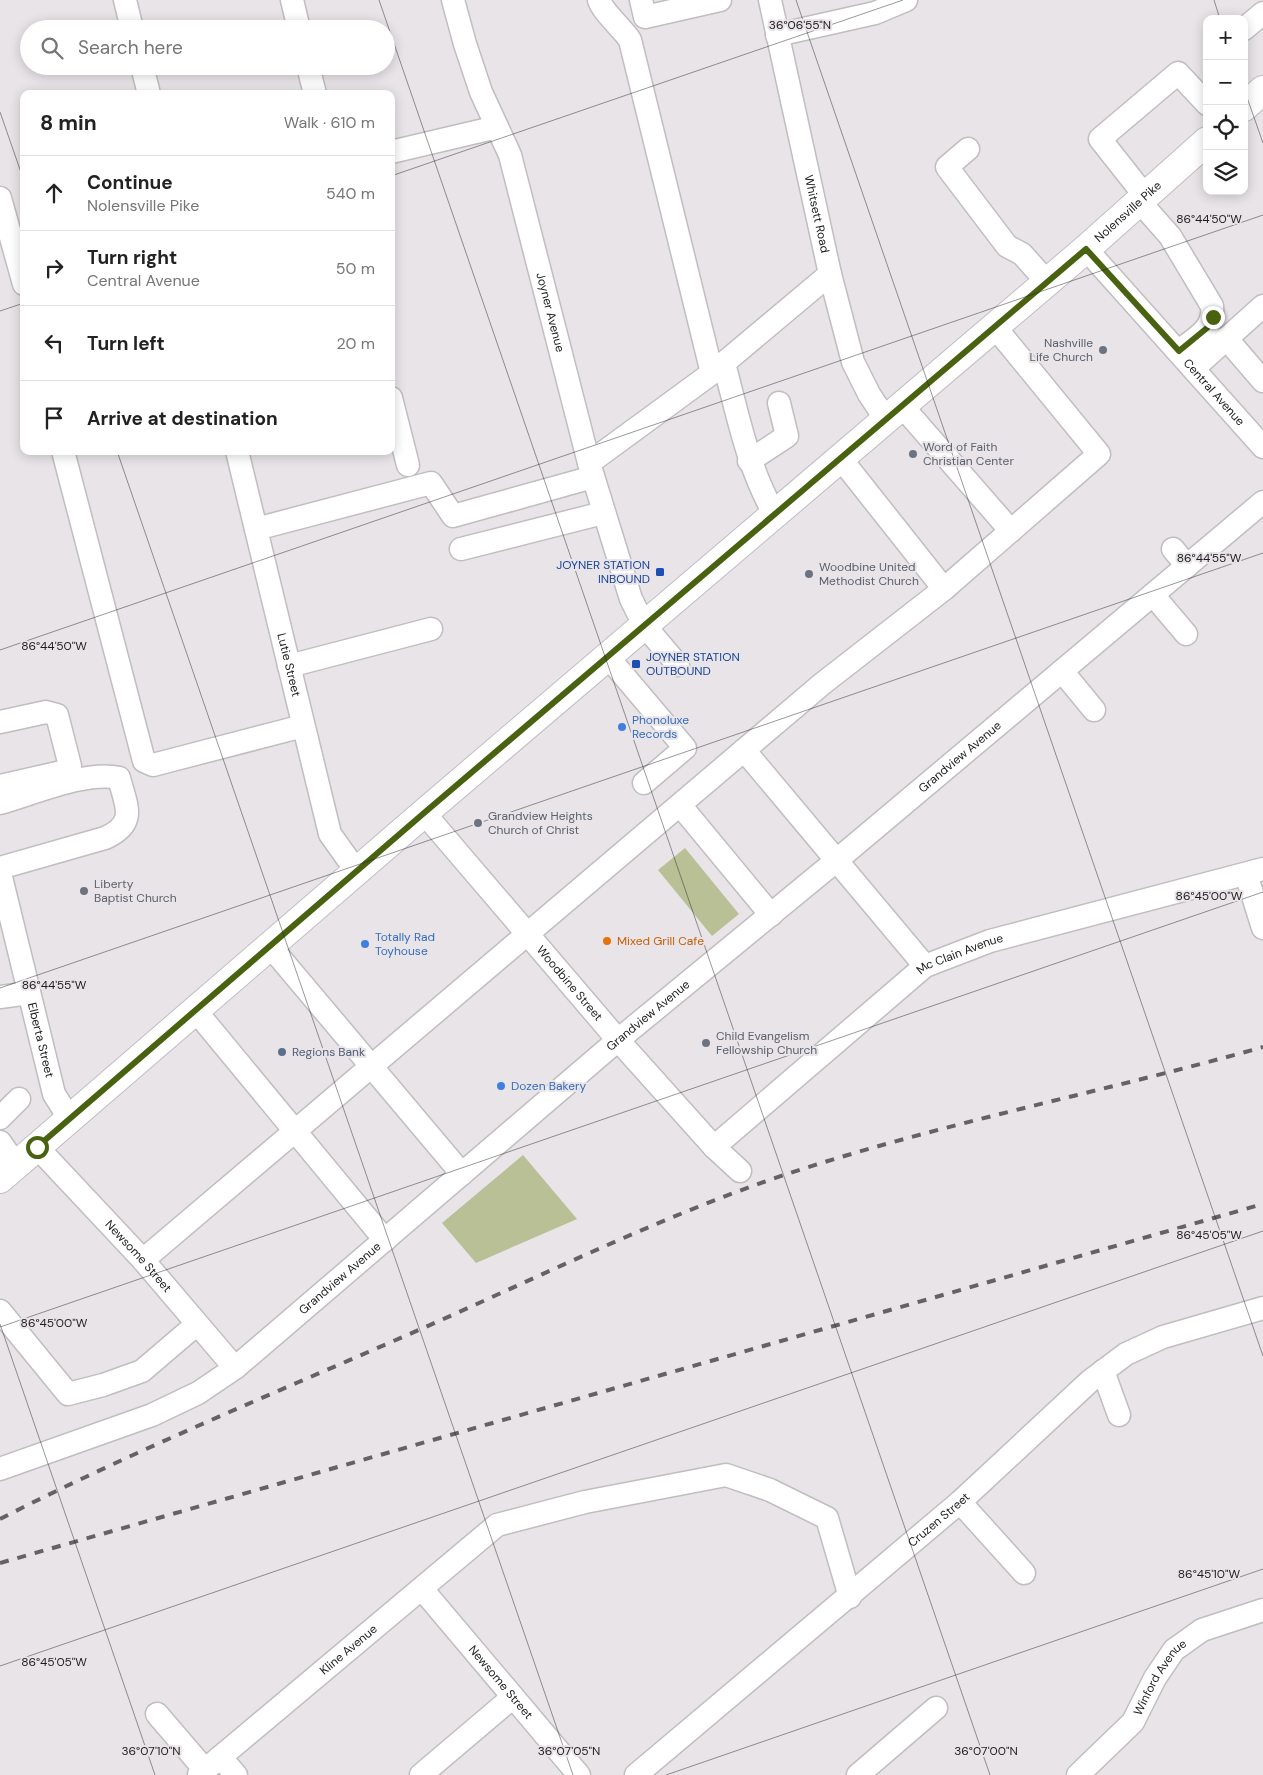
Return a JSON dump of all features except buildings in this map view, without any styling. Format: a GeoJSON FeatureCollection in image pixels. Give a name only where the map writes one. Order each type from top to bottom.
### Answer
{"type":"FeatureCollection","features":[{"type":"Feature","properties":{"kind":"main road","name":"Nolensville Pike"},"geometry":{"type":"LineString","coordinates":[[8,1172],[424,813],[1086,249],[1203,144]]}},
{"type":"Feature","properties":{"kind":"street"},"geometry":{"type":"LineString","coordinates":[[125,0],[130,20]]}},
{"type":"Feature","properties":{"kind":"street"},"geometry":{"type":"LineString","coordinates":[[292,0],[297,20]]}},
{"type":"Feature","properties":{"kind":"street","name":"Joyner Avenue"},"geometry":{"type":"LineString","coordinates":[[453,0],[481,92],[510,155],[603,514],[632,599],[644,626],[678,665]]}},
{"type":"Feature","properties":{"kind":"street"},"geometry":{"type":"LineString","coordinates":[[599,0],[605,12],[622,27],[630,40],[719,372],[760,490],[774,515]]}},
{"type":"Feature","properties":{"kind":"street"},"geometry":{"type":"LineString","coordinates":[[641,0],[645,17],[720,0]]}},
{"type":"Feature","properties":{"kind":"street","name":"Whitsett Road"},"geometry":{"type":"LineString","coordinates":[[770,0],[830,274],[854,362],[870,394],[894,413],[1011,531]]}},
{"type":"Feature","properties":{"kind":"street"},"geometry":{"type":"LineString","coordinates":[[777,35],[875,13],[906,0]]}},
{"type":"Feature","properties":{"kind":"street"},"geometry":{"type":"LineString","coordinates":[[1248,26],[1263,13]]}},
{"type":"Feature","properties":{"kind":"street"},"geometry":{"type":"LineString","coordinates":[[1179,351],[1207,328],[1213,317],[1212,306],[1170,236],[1100,139],[1178,73],[1203,100]]}},
{"type":"Feature","properties":{"kind":"street"},"geometry":{"type":"LineString","coordinates":[[144,75],[148,90]]}},
{"type":"Feature","properties":{"kind":"street"},"geometry":{"type":"LineString","coordinates":[[310,75],[314,90]]}},
{"type":"Feature","properties":{"kind":"street"},"geometry":{"type":"LineString","coordinates":[[395,151],[497,127]]}},
{"type":"Feature","properties":{"kind":"street"},"geometry":{"type":"LineString","coordinates":[[968,149],[947,167],[1007,246],[1022,254],[1047,282]]}},
{"type":"Feature","properties":{"kind":"street"},"geometry":{"type":"LineString","coordinates":[[0,198],[20,269]]}},
{"type":"Feature","properties":{"kind":"street","name":"Central Avenue"},"geometry":{"type":"LineString","coordinates":[[1086,249],[1263,447]]}},
{"type":"Feature","properties":{"kind":"street"},"geometry":{"type":"LineString","coordinates":[[256,529],[431,483],[453,516],[591,470],[719,372],[830,274]]}},
{"type":"Feature","properties":{"kind":"street"},"geometry":{"type":"LineString","coordinates":[[1194,368],[1263,306]]}},
{"type":"Feature","properties":{"kind":"street"},"geometry":{"type":"LineString","coordinates":[[143,1260],[369,1066],[528,934],[822,684],[944,589],[1099,454],[995,327]]}},
{"type":"Feature","properties":{"kind":"street"},"geometry":{"type":"LineString","coordinates":[[1226,338],[1263,381]]}},
{"type":"Feature","properties":{"kind":"street"},"geometry":{"type":"LineString","coordinates":[[749,461],[787,436],[779,403]]}},
{"type":"Feature","properties":{"kind":"street"},"geometry":{"type":"LineString","coordinates":[[395,414],[408,465]]}},
{"type":"Feature","properties":{"kind":"street"},"geometry":{"type":"LineString","coordinates":[[64,455],[144,761],[153,765],[304,726]]}},
{"type":"Feature","properties":{"kind":"street","name":"Lutie Street"},"geometry":{"type":"LineString","coordinates":[[238,455],[330,834],[357,872]]}},
{"type":"Feature","properties":{"kind":"street"},"geometry":{"type":"LineString","coordinates":[[841,458],[944,589]]}},
{"type":"Feature","properties":{"kind":"street","name":"Grandview Avenue"},"geometry":{"type":"LineString","coordinates":[[0,1469],[152,1414],[198,1393],[235,1368],[618,1040],[837,860],[1153,594],[1180,557],[1263,502]]}},
{"type":"Feature","properties":{"kind":"street"},"geometry":{"type":"LineString","coordinates":[[461,549],[603,514]]}},
{"type":"Feature","properties":{"kind":"street"},"geometry":{"type":"LineString","coordinates":[[1153,594],[1186,634]]}},
{"type":"Feature","properties":{"kind":"street"},"geometry":{"type":"LineString","coordinates":[[289,666],[431,629]]}},
{"type":"Feature","properties":{"kind":"street"},"geometry":{"type":"LineString","coordinates":[[608,657],[685,748],[644,783]]}},
{"type":"Feature","properties":{"kind":"street"},"geometry":{"type":"LineString","coordinates":[[1062,671],[1094,710]]}},
{"type":"Feature","properties":{"kind":"street"},"geometry":{"type":"LineString","coordinates":[[0,722],[46,712],[57,715],[70,766],[66,770],[0,786]]}},
{"type":"Feature","properties":{"kind":"street"},"geometry":{"type":"LineString","coordinates":[[744,750],[925,966]]}},
{"type":"Feature","properties":{"kind":"street"},"geometry":{"type":"LineString","coordinates":[[0,804],[90,776],[106,774],[119,778],[128,814],[125,825],[116,833],[105,838],[0,868]]}},
{"type":"Feature","properties":{"kind":"street"},"geometry":{"type":"LineString","coordinates":[[680,805],[771,915]]}},
{"type":"Feature","properties":{"kind":"street","name":"Woodbine Street"},"geometry":{"type":"LineString","coordinates":[[424,813],[618,1040],[714,1147],[740,1171]]}},
{"type":"Feature","properties":{"kind":"street"},"geometry":{"type":"LineString","coordinates":[[1254,871],[1263,928]]}},
{"type":"Feature","properties":{"kind":"street","name":"Mc Clain Avenue"},"geometry":{"type":"LineString","coordinates":[[714,1147],[925,966],[990,941],[1254,871]]}},
{"type":"Feature","properties":{"kind":"street","name":"Elberta Street"},"geometry":{"type":"LineString","coordinates":[[0,873],[54,1094],[69,1118]]}},
{"type":"Feature","properties":{"kind":"street"},"geometry":{"type":"LineString","coordinates":[[270,946],[369,1066],[462,1174]]}},
{"type":"Feature","properties":{"kind":"street"},"geometry":{"type":"LineString","coordinates":[[0,997],[29,992]]}},
{"type":"Feature","properties":{"kind":"street"},"geometry":{"type":"LineString","coordinates":[[195,1010],[385,1240]]}},
{"type":"Feature","properties":{"kind":"street"},"geometry":{"type":"LineString","coordinates":[[0,1118],[19,1099]]}},
{"type":"Feature","properties":{"kind":"street"},"geometry":{"type":"LineString","coordinates":[[0,1142],[8,1172]]}},
{"type":"Feature","properties":{"kind":"street","name":"Newsome Street"},"geometry":{"type":"LineString","coordinates":[[37,1147],[143,1260],[235,1368]]}},
{"type":"Feature","properties":{"kind":"street","name":"Cruzen Street"},"geometry":{"type":"LineString","coordinates":[[636,1775],[850,1597],[960,1502],[1090,1381],[1126,1354],[1163,1337],[1263,1308]]}},
{"type":"Feature","properties":{"kind":"street"},"geometry":{"type":"LineString","coordinates":[[0,1311],[68,1394],[103,1385],[142,1371],[197,1324]]}},
{"type":"Feature","properties":{"kind":"street"},"geometry":{"type":"LineString","coordinates":[[1104,1371],[1118,1414]]}},
{"type":"Feature","properties":{"kind":"street","name":"Kline Avenue"},"geometry":{"type":"LineString","coordinates":[[208,1767],[497,1524],[585,1502],[726,1475],[770,1490],[827,1518],[850,1597]]}},
{"type":"Feature","properties":{"kind":"street"},"geometry":{"type":"LineString","coordinates":[[960,1502],[1024,1573]]}},
{"type":"Feature","properties":{"kind":"street","name":"Newsome Street"},"geometry":{"type":"LineString","coordinates":[[422,1589],[580,1775]]}},
{"type":"Feature","properties":{"kind":"street","name":"Winford Avenue"},"geometry":{"type":"LineString","coordinates":[[1078,1775],[1133,1722],[1154,1678],[1174,1650],[1202,1630],[1263,1610]]}},
{"type":"Feature","properties":{"kind":"street"},"geometry":{"type":"LineString","coordinates":[[421,1775],[513,1697]]}},
{"type":"Feature","properties":{"kind":"street"},"geometry":{"type":"LineString","coordinates":[[858,1775],[936,1708]]}},
{"type":"Feature","properties":{"kind":"street"},"geometry":{"type":"LineString","coordinates":[[157,1714],[208,1767],[236,1775]]}},
{"type":"Feature","properties":{"kind":"green space"},"geometry":{"type":"Polygon","coordinates":[[[685,848],[739,914],[712,936],[658,870],[685,848]]]}},
{"type":"Feature","properties":{"kind":"green space"},"geometry":{"type":"Polygon","coordinates":[[[523,1155],[577,1219],[476,1263],[442,1223],[523,1155]]]}},
{"type":"Feature","properties":{"kind":"railway"},"geometry":{"type":"LineString","coordinates":[[0,1519],[104,1468],[692,1209],[784,1175],[843,1156],[1263,1047]]}},
{"type":"Feature","properties":{"kind":"railway"},"geometry":{"type":"LineString","coordinates":[[0,1563],[1263,1204]]}},
{"type":"Feature","properties":{"kind":"place","name":"Nashville Life Church"},"geometry":{"type":"Point","coordinates":[1103,350]}},
{"type":"Feature","properties":{"kind":"place","name":"Word of Faith Christian Center"},"geometry":{"type":"Point","coordinates":[913,454]}},
{"type":"Feature","properties":{"kind":"place","name":"JOYNER STATION INBOUND"},"geometry":{"type":"Point","coordinates":[660,572]}},
{"type":"Feature","properties":{"kind":"place","name":"Woodbine United Methodist Church"},"geometry":{"type":"Point","coordinates":[809,574]}},
{"type":"Feature","properties":{"kind":"place","name":"JOYNER STATION OUTBOUND"},"geometry":{"type":"Point","coordinates":[636,664]}},
{"type":"Feature","properties":{"kind":"place","name":"Phonoluxe Records"},"geometry":{"type":"Point","coordinates":[622,727]}},
{"type":"Feature","properties":{"kind":"place","name":"Grandview Heights Church of Christ"},"geometry":{"type":"Point","coordinates":[478,823]}},
{"type":"Feature","properties":{"kind":"place","name":"Liberty Baptist Church"},"geometry":{"type":"Point","coordinates":[84,891]}},
{"type":"Feature","properties":{"kind":"place","name":"Mixed Grill Cafe"},"geometry":{"type":"Point","coordinates":[607,941]}},
{"type":"Feature","properties":{"kind":"place","name":"Totally Rad Toyhouse"},"geometry":{"type":"Point","coordinates":[365,944]}},
{"type":"Feature","properties":{"kind":"place","name":"Child Evangelism Fellowship Church"},"geometry":{"type":"Point","coordinates":[706,1043]}},
{"type":"Feature","properties":{"kind":"place","name":"Regions Bank"},"geometry":{"type":"Point","coordinates":[282,1052]}},
{"type":"Feature","properties":{"kind":"place","name":"Dozen Bakery"},"geometry":{"type":"Point","coordinates":[501,1086]}},
{"type":"Feature","properties":{"kind":"route"},"geometry":{"type":"LineString","coordinates":[[37,1147],[424,813],[1086,249],[1179,351],[1207,328],[1213,317]]}}]}
